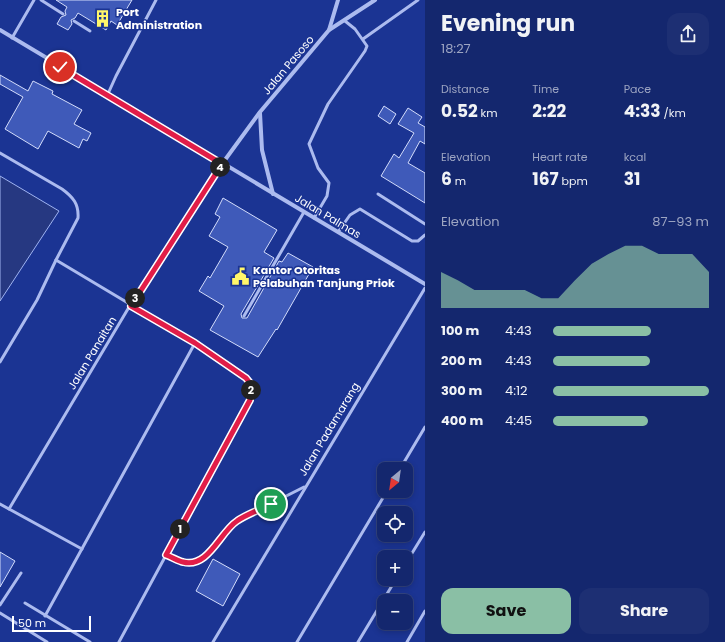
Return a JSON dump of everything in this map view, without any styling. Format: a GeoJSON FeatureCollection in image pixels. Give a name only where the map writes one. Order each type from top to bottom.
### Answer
{"type":"FeatureCollection","features":[{"type":"Feature","properties":{"kind":"street","name":"Jalan Pasoso"},"geometry":{"type":"LineString","coordinates":[[329,30],[338,0]]}},
{"type":"Feature","properties":{"kind":"street","name":"Jalan Pasoso"},"geometry":{"type":"LineString","coordinates":[[222,164],[260,112],[329,30],[345,21],[375,0]]}},
{"type":"Feature","properties":{"kind":"street","name":"Jalan Palmas"},"geometry":{"type":"LineString","coordinates":[[0,30],[108,96],[425,284]]}},
{"type":"Feature","properties":{"kind":"street"},"geometry":{"type":"LineString","coordinates":[[260,112],[262,150],[273,194]]}},
{"type":"Feature","properties":{"kind":"lane"},"geometry":{"type":"LineString","coordinates":[[12,38],[34,0]]}},
{"type":"Feature","properties":{"kind":"lane"},"geometry":{"type":"LineString","coordinates":[[41,0],[63,14]]}},
{"type":"Feature","properties":{"kind":"lane"},"geometry":{"type":"LineString","coordinates":[[108,96],[156,0]]}},
{"type":"Feature","properties":{"kind":"lane"},"geometry":{"type":"LineString","coordinates":[[363,39],[418,0]]}},
{"type":"Feature","properties":{"kind":"lane"},"geometry":{"type":"LineString","coordinates":[[74,21],[90,31]]}},
{"type":"Feature","properties":{"kind":"lane"},"geometry":{"type":"LineString","coordinates":[[314,218],[327,196],[329,183],[318,168],[309,144],[328,104],[365,51],[366,46],[363,39],[345,21]]}},
{"type":"Feature","properties":{"kind":"lane"},"geometry":{"type":"LineString","coordinates":[[0,153],[62,189],[76,202],[78,210],[78,218],[37,300],[0,362]]}},
{"type":"Feature","properties":{"kind":"lane","name":"Jalan Panaitan"},"geometry":{"type":"LineString","coordinates":[[9,509],[131,306],[222,164]]}},
{"type":"Feature","properties":{"kind":"lane"},"geometry":{"type":"LineString","coordinates":[[378,194],[425,224]]}},
{"type":"Feature","properties":{"kind":"lane"},"geometry":{"type":"LineString","coordinates":[[338,232],[350,215],[360,209],[412,241],[418,241],[425,235]]}},
{"type":"Feature","properties":{"kind":"lane"},"geometry":{"type":"LineString","coordinates":[[244,316],[304,212]]}},
{"type":"Feature","properties":{"kind":"lane"},"geometry":{"type":"LineString","coordinates":[[56,260],[195,343],[246,378],[250,383],[250,400],[119,642]]}},
{"type":"Feature","properties":{"kind":"lane","name":"Jalan Padamarang"},"geometry":{"type":"LineString","coordinates":[[213,642],[304,487],[425,288]]}},
{"type":"Feature","properties":{"kind":"lane"},"geometry":{"type":"LineString","coordinates":[[45,616],[195,343]]}},
{"type":"Feature","properties":{"kind":"lane"},"geometry":{"type":"LineString","coordinates":[[404,462],[425,427]]}},
{"type":"Feature","properties":{"kind":"lane"},"geometry":{"type":"LineString","coordinates":[[166,555],[184,563],[198,561],[210,552],[224,532],[237,521],[304,487]]}},
{"type":"Feature","properties":{"kind":"lane"},"geometry":{"type":"LineString","coordinates":[[296,642],[383,498]]}},
{"type":"Feature","properties":{"kind":"lane"},"geometry":{"type":"LineString","coordinates":[[0,504],[82,549]]}},
{"type":"Feature","properties":{"kind":"lane"},"geometry":{"type":"LineString","coordinates":[[413,552],[425,532]]}},
{"type":"Feature","properties":{"kind":"lane"},"geometry":{"type":"LineString","coordinates":[[0,605],[21,573]]}},
{"type":"Feature","properties":{"kind":"lane"},"geometry":{"type":"LineString","coordinates":[[358,642],[392,586]]}},
{"type":"Feature","properties":{"kind":"lane"},"geometry":{"type":"LineString","coordinates":[[25,603],[90,642]]}},
{"type":"Feature","properties":{"kind":"lane"},"geometry":{"type":"LineString","coordinates":[[407,642],[425,611]]}},
{"type":"Feature","properties":{"kind":"lane"},"geometry":{"type":"LineString","coordinates":[[0,614],[47,642]]}},
{"type":"Feature","properties":{"kind":"water"},"geometry":{"type":"Polygon","coordinates":[[[0,176],[59,211],[0,301],[0,176]]]}},
{"type":"Feature","properties":{"kind":"building","name":"Port Administration"},"geometry":{"type":"Polygon","coordinates":[[[56,0],[132,0],[117,25],[111,21],[106,30],[78,13],[75,18],[71,20],[72,24],[68,30],[57,24],[61,17],[66,15],[65,11],[67,7],[56,0]]]}},
{"type":"Feature","properties":{"kind":"building"},"geometry":{"type":"Polygon","coordinates":[[[0,75],[28,91],[33,81],[53,91],[52,94],[82,110],[74,124],[91,133],[87,141],[83,139],[79,148],[48,131],[38,149],[5,129],[23,97],[0,84],[0,75]]]}},
{"type":"Feature","properties":{"kind":"building"},"geometry":{"type":"Polygon","coordinates":[[[384,106],[396,114],[390,124],[378,116],[384,106]]]}},
{"type":"Feature","properties":{"kind":"building"},"geometry":{"type":"Polygon","coordinates":[[[408,108],[422,117],[418,123],[425,127],[425,144],[420,141],[408,163],[425,173],[425,203],[381,176],[394,154],[399,158],[414,133],[398,124],[408,108]]]}},
{"type":"Feature","properties":{"kind":"building"},"geometry":{"type":"Polygon","coordinates":[[[223,198],[277,230],[264,252],[274,258],[241,314],[242,318],[247,318],[279,261],[282,262],[288,253],[313,267],[277,330],[276,329],[258,357],[210,330],[224,306],[199,291],[208,276],[210,278],[228,247],[209,236],[220,217],[215,214],[223,198]]]}},
{"type":"Feature","properties":{"kind":"building"},"geometry":{"type":"Polygon","coordinates":[[[0,552],[15,561],[0,587],[0,552]]]}},
{"type":"Feature","properties":{"kind":"building"},"geometry":{"type":"Polygon","coordinates":[[[213,559],[240,574],[223,606],[196,591],[213,559]]]}},
{"type":"Feature","properties":{"kind":"place","name":"Port Administration"},"geometry":{"type":"Point","coordinates":[103,18]}},
{"type":"Feature","properties":{"kind":"place","name":"Kantor Otoritas Pelabuhan Tanjung Priok"},"geometry":{"type":"Point","coordinates":[240,276]}},
{"type":"Feature","properties":{"kind":"route"},"geometry":{"type":"LineString","coordinates":[[60,67],[222,164],[138,292],[131,306],[195,343],[246,378],[250,383],[250,400],[166,555],[184,563],[198,561],[210,552],[224,532],[237,521],[271,504]]}}]}
